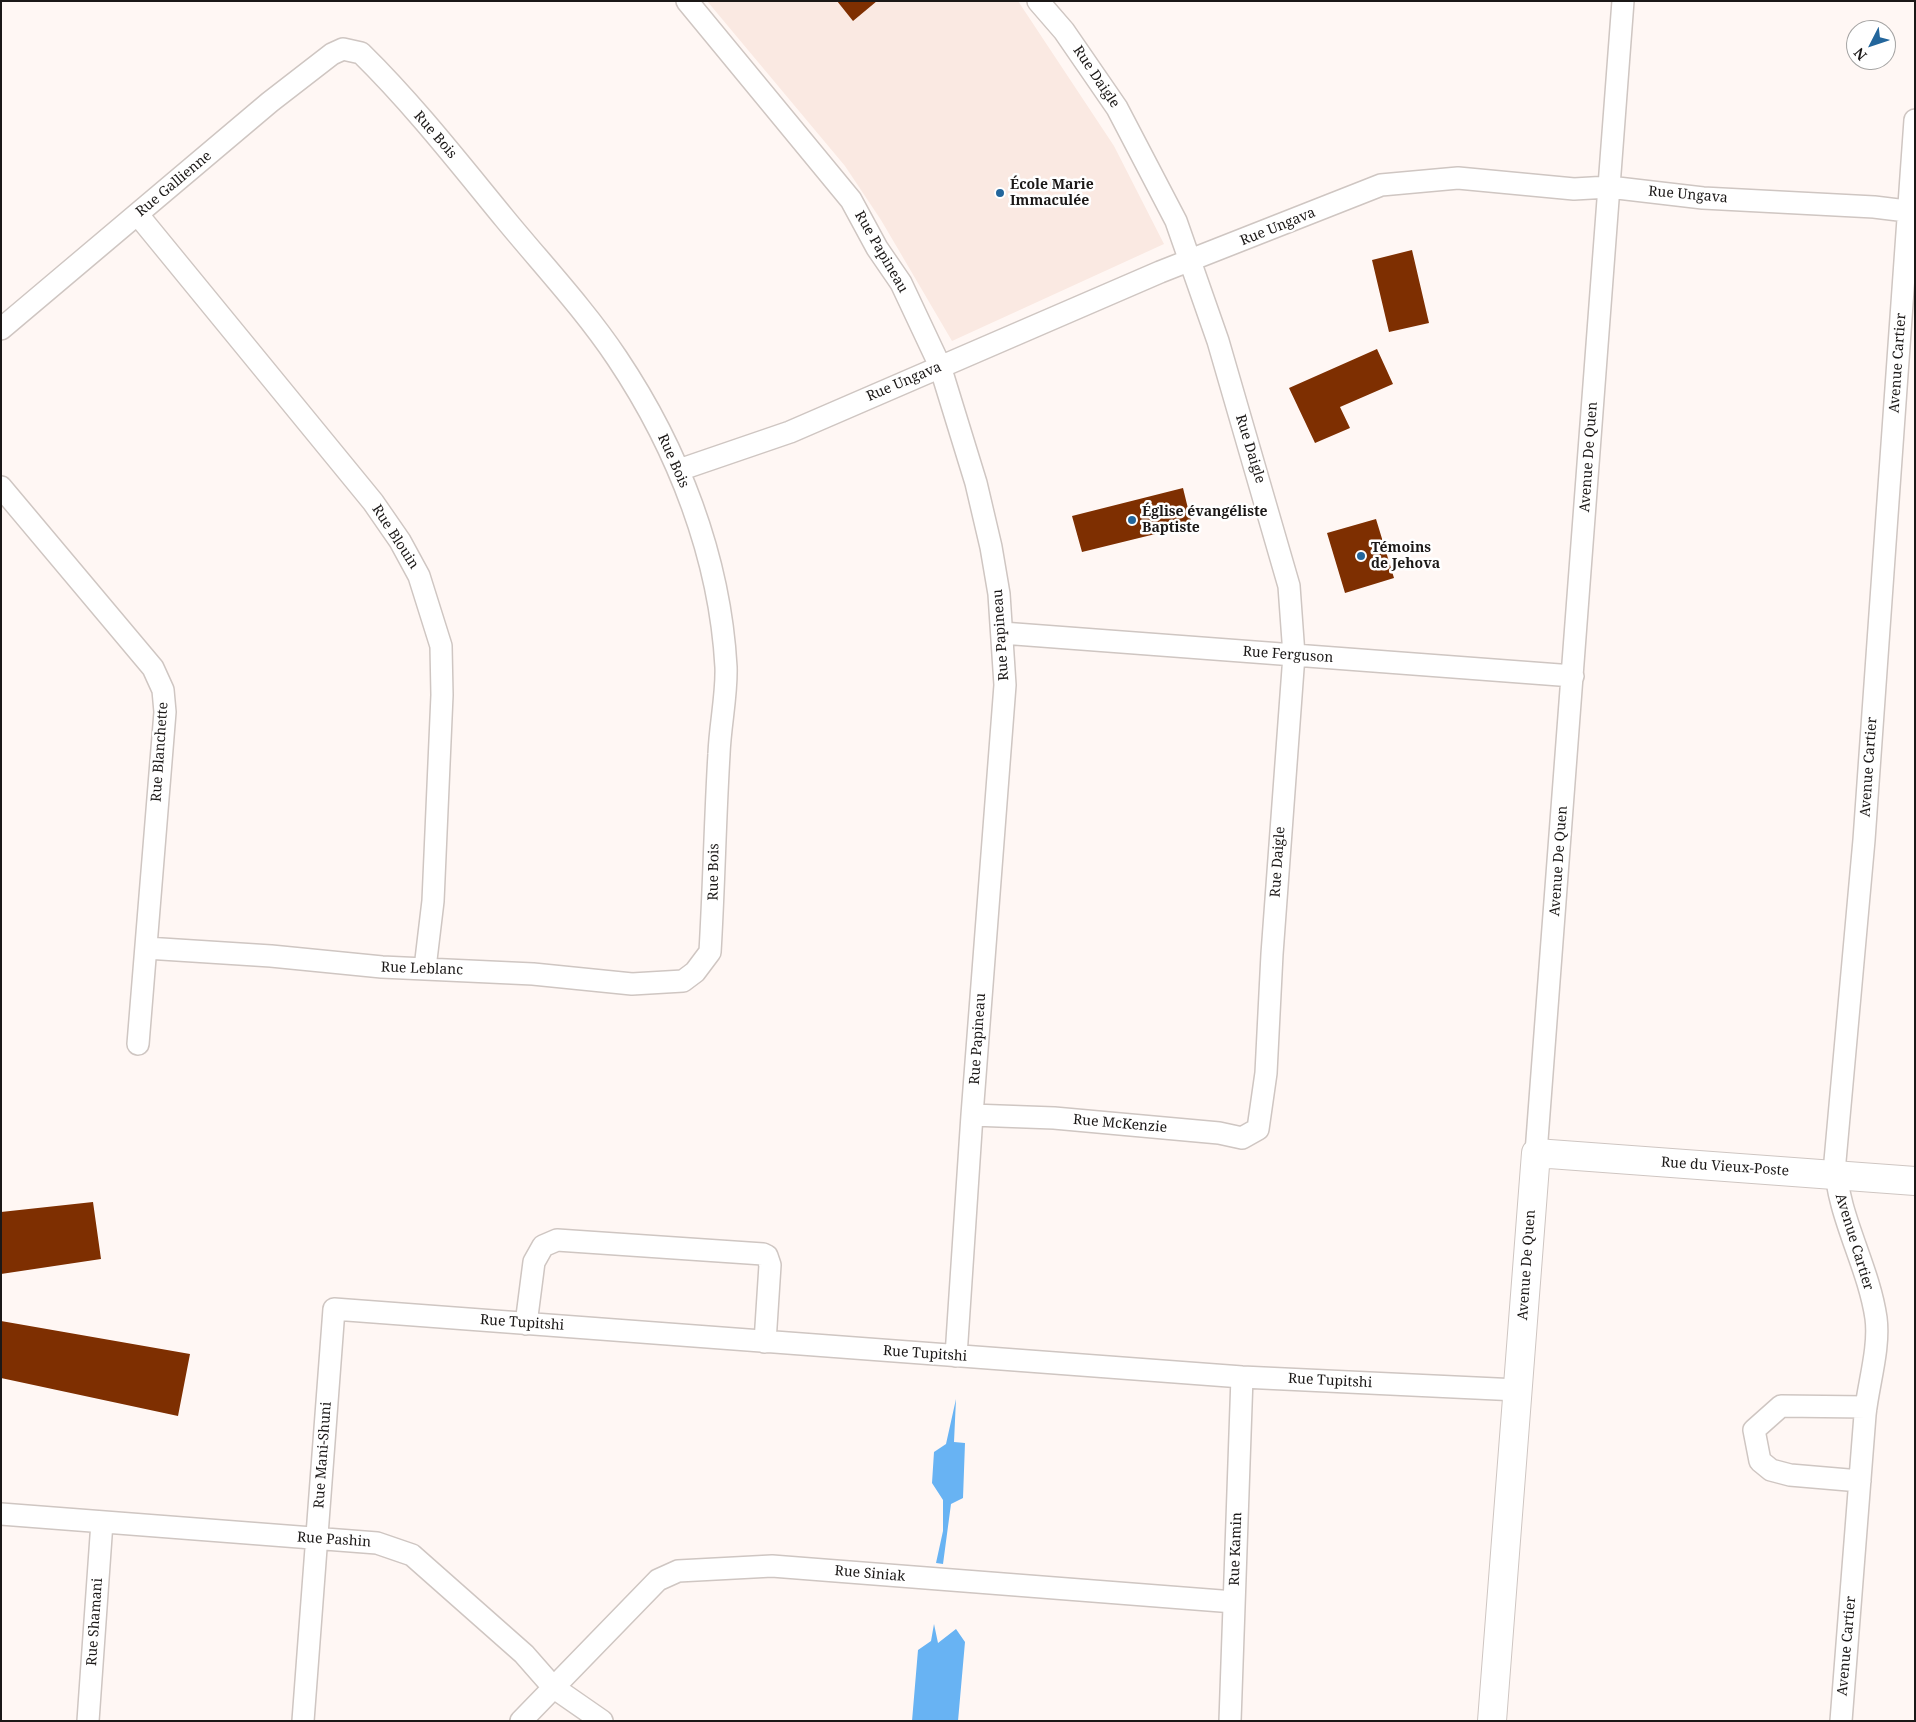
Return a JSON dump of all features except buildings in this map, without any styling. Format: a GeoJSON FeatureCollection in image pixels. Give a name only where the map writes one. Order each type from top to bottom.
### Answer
{"type":"FeatureCollection","features":[{"type":"Feature","properties":{"kind":"street","name":"Rue Papineau"},"geometry":{"type":"LineString","coordinates":[[688,1],[851,200],[878,248],[901,283],[940,366],[976,483],[991,547],[1002,633],[1005,684],[972,1115],[956,1356]]}},
{"type":"Feature","properties":{"kind":"street","name":"Avenue De Quen"},"geometry":{"type":"LineString","coordinates":[[1492,1721],[1623,1]]}},
{"type":"Feature","properties":{"kind":"street","name":"Rue Daigle"},"geometry":{"type":"LineString","coordinates":[[1042,3],[1117,108],[1176,221],[1218,341],[1289,586],[1294,656],[1272,944],[1266,1073],[1259,1122]]}},
{"type":"Feature","properties":{"kind":"street","name":"Rue Gallienne"},"geometry":{"type":"LineString","coordinates":[[1,329],[270,102],[332,54],[343,49],[352,51]]}},
{"type":"Feature","properties":{"kind":"street","name":"Rue Bois"},"geometry":{"type":"LineString","coordinates":[[352,51],[361,53],[379,70],[469,175],[616,356],[646,404],[679,470],[706,552],[718,606],[726,669],[719,743],[710,952],[695,972]]}},
{"type":"Feature","properties":{"kind":"street","name":"Avenue Cartier"},"geometry":{"type":"LineString","coordinates":[[1841,1721],[1866,1407],[1874,1355],[1876,1319],[1855,1244],[1839,1200],[1836,1176],[1843,1055],[1864,840],[1911,211],[1915,120]]}},
{"type":"Feature","properties":{"kind":"street","name":"Rue Ungava"},"geometry":{"type":"LineString","coordinates":[[679,470],[790,432],[940,366],[1189,261],[1381,186],[1458,178],[1574,189],[1609,187],[1703,198],[1874,207],[1911,211]]}},
{"type":"Feature","properties":{"kind":"street","name":"Rue Blouin"},"geometry":{"type":"LineString","coordinates":[[138,215],[373,502],[400,541],[419,576],[441,646],[433,901],[425,968]]}},
{"type":"Feature","properties":{"kind":"street","name":"Rue Blanchette"},"geometry":{"type":"LineString","coordinates":[[1,488],[153,668],[163,690],[165,712],[138,1044]]}},
{"type":"Feature","properties":{"kind":"street","name":"Rue Ferguson"},"geometry":{"type":"LineString","coordinates":[[1002,633],[1573,676]]}},
{"type":"Feature","properties":{"kind":"street","name":"Rue Leblanc"},"geometry":{"type":"LineString","coordinates":[[146,948],[271,956],[382,967],[533,974],[632,984],[683,981],[695,972]]}},
{"type":"Feature","properties":{"kind":"street","name":"Rue McKenzie"},"geometry":{"type":"LineString","coordinates":[[972,1115],[1054,1118],[1218,1133],[1242,1138],[1258,1129],[1259,1122]]}},
{"type":"Feature","properties":{"kind":"street","name":"Rue du Vieux-Poste"},"geometry":{"type":"LineString","coordinates":[[1536,1153],[1915,1181]]}},
{"type":"Feature","properties":{"kind":"street"},"geometry":{"type":"LineString","coordinates":[[526,1324],[534,1262],[543,1246],[558,1240],[763,1254],[767,1256],[770,1265],[765,1342]]}},
{"type":"Feature","properties":{"kind":"street","name":"Rue Tupitshi"},"geometry":{"type":"LineString","coordinates":[[334,1309],[1242,1377],[1518,1390]]}},
{"type":"Feature","properties":{"kind":"street","name":"Rue Mani-Shuni"},"geometry":{"type":"LineString","coordinates":[[303,1721],[334,1309]]}},
{"type":"Feature","properties":{"kind":"street","name":"Rue Kamin"},"geometry":{"type":"LineString","coordinates":[[1230,1721],[1242,1377]]}},
{"type":"Feature","properties":{"kind":"street"},"geometry":{"type":"LineString","coordinates":[[1860,1481],[1790,1475],[1771,1470],[1760,1461],[1754,1430],[1781,1406],[1866,1407]]}},
{"type":"Feature","properties":{"kind":"street","name":"Rue Pashin"},"geometry":{"type":"LineString","coordinates":[[1,1514],[316,1540],[377,1543],[412,1554],[524,1654],[553,1687],[602,1721]]}},
{"type":"Feature","properties":{"kind":"street","name":"Rue Shamani"},"geometry":{"type":"LineString","coordinates":[[88,1721],[102,1522]]}},
{"type":"Feature","properties":{"kind":"street","name":"Rue Siniak"},"geometry":{"type":"LineString","coordinates":[[521,1721],[658,1580],[678,1571],[772,1566],[1234,1602]]}},
{"type":"Feature","properties":{"kind":"shaded area","name":"École Marie Immaculée"},"geometry":{"type":"Polygon","coordinates":[[[707,1],[1018,1],[1114,146],[1164,244],[952,341],[881,220],[845,166],[707,1]]]}},
{"type":"Feature","properties":{"kind":"water"},"geometry":{"type":"Polygon","coordinates":[[[956,1399],[954,1442],[965,1443],[963,1498],[951,1504],[943,1564],[936,1563],[943,1531],[943,1500],[932,1483],[934,1452],[946,1444],[956,1399]]]}},
{"type":"Feature","properties":{"kind":"water"},"geometry":{"type":"Polygon","coordinates":[[[934,1624],[938,1643],[956,1629],[965,1642],[958,1721],[912,1721],[918,1650],[931,1641],[934,1624]]]}},
{"type":"Feature","properties":{"kind":"place","name":"École Marie Immaculée"},"geometry":{"type":"Point","coordinates":[1000,193]}},
{"type":"Feature","properties":{"kind":"place","name":"Église évangéliste Baptiste"},"geometry":{"type":"Point","coordinates":[1132,520]}},
{"type":"Feature","properties":{"kind":"place","name":"Témoins de Jehova"},"geometry":{"type":"Point","coordinates":[1361,556]}}]}
